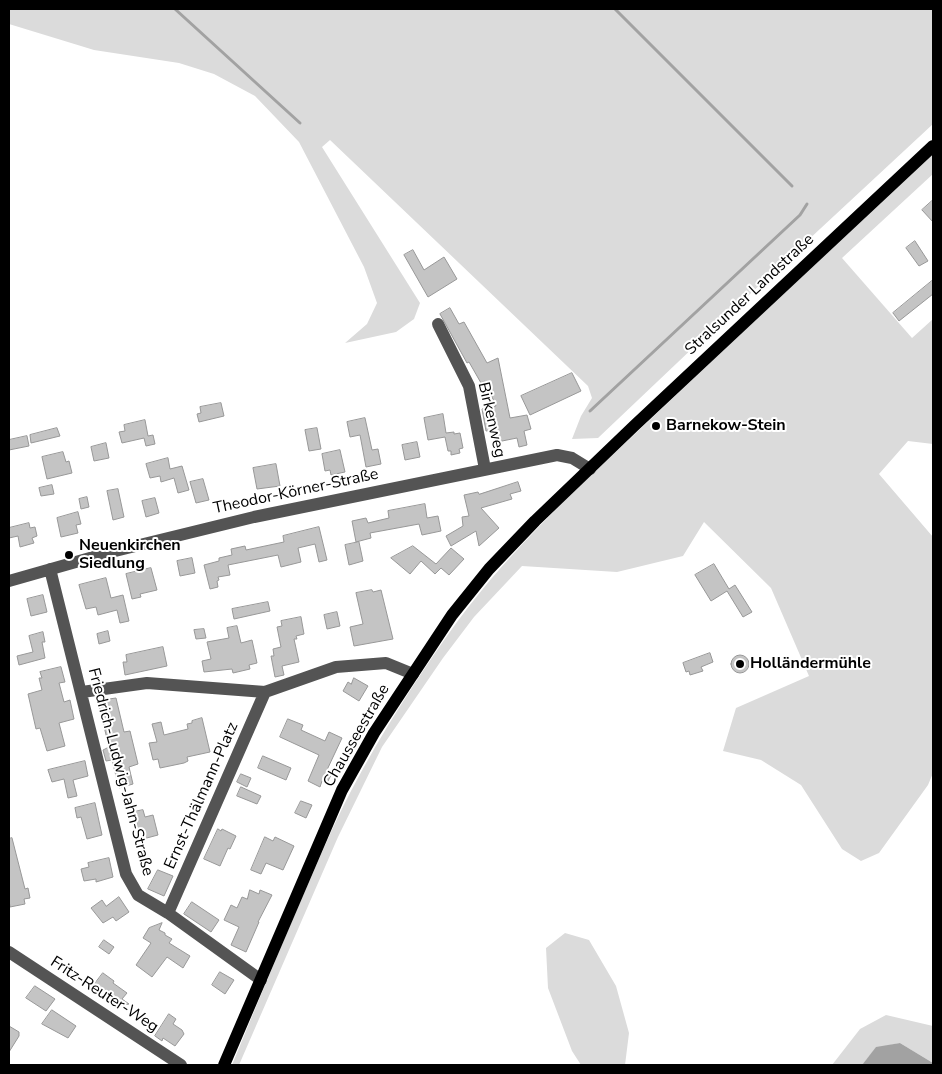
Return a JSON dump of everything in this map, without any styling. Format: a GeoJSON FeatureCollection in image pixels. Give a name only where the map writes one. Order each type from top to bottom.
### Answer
{"type":"FeatureCollection","features":[{"type":"Feature","properties":{"kind":"main road","name":"Stralsunder Landstraße"},"geometry":{"type":"LineString","coordinates":[[590,469],[933,146]]}},
{"type":"Feature","properties":{"kind":"main road","name":"Chausseestraße"},"geometry":{"type":"LineString","coordinates":[[224,1065],[342,790],[374,733],[452,616],[489,569],[534,521],[590,469]]}},
{"type":"Feature","properties":{"kind":"street","name":"Birkenweg"},"geometry":{"type":"LineString","coordinates":[[438,324],[469,386],[485,469]]}},
{"type":"Feature","properties":{"kind":"street","name":"Theodor-Körner-Straße"},"geometry":{"type":"LineString","coordinates":[[9,581],[111,552],[254,516],[557,455],[572,458],[590,469]]}},
{"type":"Feature","properties":{"kind":"street","name":"Friedrich-Ludwig-Jahn-Straße"},"geometry":{"type":"LineString","coordinates":[[50,569],[126,874],[138,895],[168,913],[261,980]]}},
{"type":"Feature","properties":{"kind":"street"},"geometry":{"type":"LineString","coordinates":[[82,692],[147,683],[265,692],[336,667],[386,663],[413,674]]}},
{"type":"Feature","properties":{"kind":"street","name":"Ernst-Thälmann-Platz"},"geometry":{"type":"LineString","coordinates":[[168,913],[265,692]]}},
{"type":"Feature","properties":{"kind":"street","name":"Fritz-Reuter-Weg"},"geometry":{"type":"LineString","coordinates":[[9,952],[180,1065]]}},
{"type":"Feature","properties":{"kind":"shaded area"},"geometry":{"type":"Polygon","coordinates":[[[9,9],[933,9],[933,124],[598,438],[572,439],[581,416],[592,398],[588,386],[330,140],[322,147],[420,303],[414,319],[396,332],[345,343],[367,324],[377,303],[364,267],[299,142],[255,96],[214,74],[179,63],[94,50],[9,24],[9,9]]]}},
{"type":"Feature","properties":{"kind":"shaded area"},"geometry":{"type":"Polygon","coordinates":[[[933,153],[933,174],[842,258],[912,338],[933,319],[933,444],[908,441],[879,474],[933,537],[933,773],[928,785],[879,853],[861,861],[842,849],[801,785],[761,760],[723,751],[736,708],[809,676],[771,588],[704,522],[683,556],[617,572],[522,566],[474,617],[443,658],[382,747],[338,837],[239,1065],[232,1065],[293,919],[344,804],[375,747],[401,705],[457,622],[502,566],[577,489],[933,153]]]}},
{"type":"Feature","properties":{"kind":"shaded area"},"geometry":{"type":"Polygon","coordinates":[[[565,933],[589,940],[616,986],[629,1033],[625,1065],[581,1065],[572,1051],[548,988],[546,948],[565,933]]]}},
{"type":"Feature","properties":{"kind":"shaded area"},"geometry":{"type":"Polygon","coordinates":[[[886,1015],[933,1026],[933,1063],[900,1043],[876,1048],[862,1065],[832,1065],[860,1029],[886,1015]]]}},
{"type":"Feature","properties":{"kind":"shaded area"},"geometry":{"type":"Polygon","coordinates":[[[900,1043],[933,1063],[933,1065],[862,1065],[876,1047],[900,1043]]]}},
{"type":"Feature","properties":{"kind":"building"},"geometry":{"type":"Polygon","coordinates":[[[933,200],[933,222],[922,210],[933,200]]]}},
{"type":"Feature","properties":{"kind":"building"},"geometry":{"type":"Polygon","coordinates":[[[915,241],[928,261],[919,266],[906,248],[915,241]]]}},
{"type":"Feature","properties":{"kind":"building"},"geometry":{"type":"Polygon","coordinates":[[[413,250],[424,270],[444,257],[457,279],[428,297],[404,255],[413,250]]]}},
{"type":"Feature","properties":{"kind":"building"},"geometry":{"type":"Polygon","coordinates":[[[933,280],[933,294],[899,321],[893,313],[933,280]]]}},
{"type":"Feature","properties":{"kind":"building"},"geometry":{"type":"Polygon","coordinates":[[[450,308],[459,324],[464,322],[487,363],[498,358],[510,418],[527,415],[531,429],[524,431],[527,445],[519,447],[517,438],[497,442],[494,430],[486,431],[482,409],[496,406],[485,381],[481,383],[469,362],[467,363],[440,314],[450,308]]]}},
{"type":"Feature","properties":{"kind":"building"},"geometry":{"type":"Polygon","coordinates":[[[572,373],[581,391],[530,415],[521,396],[572,373]]]}},
{"type":"Feature","properties":{"kind":"building"},"geometry":{"type":"Polygon","coordinates":[[[221,403],[224,416],[199,422],[197,414],[201,413],[200,407],[221,403]]]}},
{"type":"Feature","properties":{"kind":"building"},"geometry":{"type":"Polygon","coordinates":[[[443,414],[446,433],[460,433],[463,448],[459,449],[460,453],[451,455],[451,451],[448,451],[445,437],[428,440],[424,418],[443,414]]]}},
{"type":"Feature","properties":{"kind":"building"},"geometry":{"type":"Polygon","coordinates":[[[365,418],[372,450],[378,449],[381,464],[366,467],[360,435],[350,437],[347,422],[365,418]]]}},
{"type":"Feature","properties":{"kind":"building"},"geometry":{"type":"Polygon","coordinates":[[[145,420],[148,436],[153,435],[155,444],[146,446],[144,438],[122,443],[119,432],[125,431],[124,425],[145,420]]]}},
{"type":"Feature","properties":{"kind":"building"},"geometry":{"type":"Polygon","coordinates":[[[57,428],[60,436],[31,443],[30,435],[57,428]]]}},
{"type":"Feature","properties":{"kind":"building"},"geometry":{"type":"Polygon","coordinates":[[[317,428],[321,449],[309,451],[305,430],[317,428]]]}},
{"type":"Feature","properties":{"kind":"building"},"geometry":{"type":"Polygon","coordinates":[[[27,436],[29,446],[9,450],[9,440],[27,436]]]}},
{"type":"Feature","properties":{"kind":"building"},"geometry":{"type":"Polygon","coordinates":[[[417,442],[420,457],[405,460],[402,445],[417,442]]]}},
{"type":"Feature","properties":{"kind":"building"},"geometry":{"type":"Polygon","coordinates":[[[106,443],[109,458],[94,461],[91,447],[106,443]]]}},
{"type":"Feature","properties":{"kind":"building"},"geometry":{"type":"Polygon","coordinates":[[[340,450],[345,472],[331,475],[330,470],[325,471],[322,454],[340,450]]]}},
{"type":"Feature","properties":{"kind":"building"},"geometry":{"type":"Polygon","coordinates":[[[63,452],[66,462],[69,461],[72,473],[47,479],[42,457],[63,452]]]}},
{"type":"Feature","properties":{"kind":"building"},"geometry":{"type":"Polygon","coordinates":[[[168,458],[170,469],[182,466],[189,490],[178,493],[174,478],[161,482],[160,476],[150,478],[146,464],[168,458]]]}},
{"type":"Feature","properties":{"kind":"building"},"geometry":{"type":"Polygon","coordinates":[[[276,464],[280,486],[257,489],[253,468],[276,464]]]}},
{"type":"Feature","properties":{"kind":"building"},"geometry":{"type":"Polygon","coordinates":[[[203,479],[209,500],[196,503],[190,482],[203,479]]]}},
{"type":"Feature","properties":{"kind":"building"},"geometry":{"type":"Polygon","coordinates":[[[518,482],[521,491],[510,494],[512,499],[481,508],[499,528],[479,546],[476,531],[451,546],[446,536],[463,526],[462,517],[469,516],[464,495],[478,492],[479,494],[518,482]]]}},
{"type":"Feature","properties":{"kind":"building"},"geometry":{"type":"Polygon","coordinates":[[[52,485],[54,494],[41,496],[39,488],[52,485]]]}},
{"type":"Feature","properties":{"kind":"building"},"geometry":{"type":"Polygon","coordinates":[[[118,489],[124,517],[113,520],[107,491],[118,489]]]}},
{"type":"Feature","properties":{"kind":"building"},"geometry":{"type":"Polygon","coordinates":[[[87,497],[89,507],[81,509],[79,499],[87,497]]]}},
{"type":"Feature","properties":{"kind":"building"},"geometry":{"type":"Polygon","coordinates":[[[155,498],[159,513],[146,517],[142,501],[155,498]]]}},
{"type":"Feature","properties":{"kind":"building"},"geometry":{"type":"Polygon","coordinates":[[[425,504],[427,518],[438,516],[441,531],[422,535],[419,524],[370,533],[371,538],[356,542],[352,521],[366,518],[368,523],[389,518],[388,511],[425,504]]]}},
{"type":"Feature","properties":{"kind":"building"},"geometry":{"type":"Polygon","coordinates":[[[78,512],[81,524],[76,525],[78,533],[61,537],[57,518],[78,512]]]}},
{"type":"Feature","properties":{"kind":"building"},"geometry":{"type":"Polygon","coordinates":[[[29,523],[30,528],[35,527],[37,536],[32,538],[34,543],[20,547],[18,536],[9,538],[9,528],[29,523]]]}},
{"type":"Feature","properties":{"kind":"building"},"geometry":{"type":"Polygon","coordinates":[[[319,527],[327,560],[319,562],[315,544],[298,548],[301,562],[281,567],[278,555],[228,565],[230,575],[218,577],[218,587],[210,589],[204,565],[219,561],[219,558],[232,555],[231,549],[245,546],[246,550],[284,542],[283,536],[319,527]]]}},
{"type":"Feature","properties":{"kind":"building"},"geometry":{"type":"Polygon","coordinates":[[[359,542],[363,561],[349,565],[345,545],[359,542]]]}},
{"type":"Feature","properties":{"kind":"building"},"geometry":{"type":"Polygon","coordinates":[[[413,546],[436,564],[451,548],[464,559],[449,575],[441,568],[435,574],[421,561],[410,574],[391,558],[413,546]]]}},
{"type":"Feature","properties":{"kind":"building"},"geometry":{"type":"Polygon","coordinates":[[[192,558],[195,573],[180,576],[177,561],[192,558]]]}},
{"type":"Feature","properties":{"kind":"building"},"geometry":{"type":"Polygon","coordinates":[[[714,564],[729,589],[735,585],[752,612],[743,617],[727,591],[711,601],[695,575],[714,564]]]}},
{"type":"Feature","properties":{"kind":"building"},"geometry":{"type":"Polygon","coordinates":[[[151,568],[157,590],[140,594],[141,597],[132,599],[126,574],[151,568]]]}},
{"type":"Feature","properties":{"kind":"building"},"geometry":{"type":"Polygon","coordinates":[[[106,578],[111,598],[123,595],[129,621],[120,623],[117,610],[98,615],[96,607],[86,609],[79,585],[106,578]]]}},
{"type":"Feature","properties":{"kind":"building"},"geometry":{"type":"Polygon","coordinates":[[[372,590],[373,592],[381,590],[393,639],[354,646],[350,627],[363,624],[356,593],[372,590]]]}},
{"type":"Feature","properties":{"kind":"building"},"geometry":{"type":"Polygon","coordinates":[[[43,595],[47,612],[31,616],[27,599],[43,595]]]}},
{"type":"Feature","properties":{"kind":"building"},"geometry":{"type":"Polygon","coordinates":[[[268,602],[270,611],[234,619],[232,609],[268,602]]]}},
{"type":"Feature","properties":{"kind":"building"},"geometry":{"type":"Polygon","coordinates":[[[337,612],[340,626],[327,629],[324,615],[337,612]]]}},
{"type":"Feature","properties":{"kind":"building"},"geometry":{"type":"Polygon","coordinates":[[[301,617],[304,634],[296,636],[297,639],[294,639],[299,662],[282,666],[284,675],[275,677],[271,656],[274,656],[273,649],[281,647],[277,627],[282,626],[281,621],[301,617]]]}},
{"type":"Feature","properties":{"kind":"building"},"geometry":{"type":"Polygon","coordinates":[[[237,626],[241,643],[252,640],[257,663],[249,665],[250,669],[233,673],[232,669],[204,672],[202,661],[211,659],[207,642],[229,638],[227,628],[237,626]]]}},
{"type":"Feature","properties":{"kind":"building"},"geometry":{"type":"Polygon","coordinates":[[[204,629],[206,638],[196,639],[194,630],[204,629]]]}},
{"type":"Feature","properties":{"kind":"building"},"geometry":{"type":"Polygon","coordinates":[[[108,631],[110,641],[99,644],[97,634],[108,631]]]}},
{"type":"Feature","properties":{"kind":"building"},"geometry":{"type":"Polygon","coordinates":[[[43,632],[45,642],[42,642],[45,658],[19,665],[17,656],[33,652],[29,636],[43,632]]]}},
{"type":"Feature","properties":{"kind":"building"},"geometry":{"type":"Polygon","coordinates":[[[163,647],[167,666],[125,675],[123,662],[127,662],[126,655],[163,647]]]}},
{"type":"Feature","properties":{"kind":"building"},"geometry":{"type":"Polygon","coordinates":[[[710,653],[713,662],[701,667],[703,671],[690,675],[689,671],[686,672],[683,663],[710,653]]]}},
{"type":"Feature","properties":{"kind":"building","name":"Holländermühle"},"geometry":{"type":"Polygon","coordinates":[[[740,655],[746,658],[749,664],[746,670],[740,673],[734,670],[731,664],[734,658],[740,655]]]}},
{"type":"Feature","properties":{"kind":"building"},"geometry":{"type":"Polygon","coordinates":[[[61,667],[65,682],[59,683],[64,702],[70,700],[74,719],[59,723],[65,746],[47,751],[40,728],[36,729],[28,694],[42,690],[39,678],[42,678],[40,672],[61,667]]]}},
{"type":"Feature","properties":{"kind":"building"},"geometry":{"type":"Polygon","coordinates":[[[354,678],[368,686],[359,701],[343,691],[348,682],[351,684],[354,678]]]}},
{"type":"Feature","properties":{"kind":"building"},"geometry":{"type":"Polygon","coordinates":[[[107,698],[116,698],[124,732],[130,731],[138,764],[129,767],[133,784],[119,788],[112,760],[106,761],[103,750],[109,747],[98,702],[107,698]]]}},
{"type":"Feature","properties":{"kind":"building"},"geometry":{"type":"Polygon","coordinates":[[[202,718],[210,752],[187,757],[188,761],[184,763],[160,768],[158,759],[153,760],[149,743],[157,742],[152,724],[161,722],[164,735],[188,729],[187,724],[202,718]]]}},
{"type":"Feature","properties":{"kind":"building"},"geometry":{"type":"Polygon","coordinates":[[[288,719],[303,725],[301,730],[325,741],[329,732],[342,738],[326,772],[331,775],[327,783],[322,781],[320,787],[308,781],[319,755],[280,737],[288,719]]]}},
{"type":"Feature","properties":{"kind":"building"},"geometry":{"type":"Polygon","coordinates":[[[263,756],[291,768],[286,780],[258,768],[263,756]]]}},
{"type":"Feature","properties":{"kind":"building"},"geometry":{"type":"Polygon","coordinates":[[[85,761],[88,776],[73,780],[77,796],[68,798],[64,779],[52,782],[48,770],[85,761]]]}},
{"type":"Feature","properties":{"kind":"building"},"geometry":{"type":"Polygon","coordinates":[[[241,774],[251,778],[247,787],[237,782],[241,774]]]}},
{"type":"Feature","properties":{"kind":"building"},"geometry":{"type":"Polygon","coordinates":[[[241,787],[261,796],[257,804],[237,796],[241,787]]]}},
{"type":"Feature","properties":{"kind":"building"},"geometry":{"type":"Polygon","coordinates":[[[301,801],[312,805],[306,818],[295,813],[301,801]]]}},
{"type":"Feature","properties":{"kind":"building"},"geometry":{"type":"Polygon","coordinates":[[[95,803],[102,835],[87,839],[81,817],[77,818],[75,808],[95,803]]]}},
{"type":"Feature","properties":{"kind":"building"},"geometry":{"type":"Polygon","coordinates":[[[143,810],[145,817],[153,815],[158,835],[143,839],[142,833],[139,833],[134,812],[143,810]]]}},
{"type":"Feature","properties":{"kind":"building"},"geometry":{"type":"Polygon","coordinates":[[[218,829],[236,836],[220,866],[204,859],[218,829]]]}},
{"type":"Feature","properties":{"kind":"building"},"geometry":{"type":"Polygon","coordinates":[[[265,837],[273,841],[275,837],[294,846],[283,870],[266,863],[261,874],[251,870],[265,837]]]}},
{"type":"Feature","properties":{"kind":"building"},"geometry":{"type":"Polygon","coordinates":[[[12,838],[25,889],[28,888],[30,898],[24,899],[25,904],[10,907],[9,839],[12,838]]]}},
{"type":"Feature","properties":{"kind":"building"},"geometry":{"type":"Polygon","coordinates":[[[109,858],[113,877],[96,882],[96,879],[84,881],[81,869],[89,867],[88,863],[109,858]]]}},
{"type":"Feature","properties":{"kind":"building"},"geometry":{"type":"Polygon","coordinates":[[[158,870],[173,876],[164,896],[148,889],[158,870]]]}},
{"type":"Feature","properties":{"kind":"building"},"geometry":{"type":"Polygon","coordinates":[[[250,890],[259,894],[260,890],[272,895],[258,922],[246,952],[231,945],[239,927],[224,920],[231,905],[237,908],[242,897],[247,899],[250,890]]]}},
{"type":"Feature","properties":{"kind":"building"},"geometry":{"type":"Polygon","coordinates":[[[119,897],[129,912],[116,921],[113,917],[103,923],[91,908],[102,900],[106,906],[119,897]]]}},
{"type":"Feature","properties":{"kind":"building"},"geometry":{"type":"Polygon","coordinates":[[[192,902],[219,920],[211,932],[184,914],[192,902]]]}},
{"type":"Feature","properties":{"kind":"building"},"geometry":{"type":"Polygon","coordinates":[[[162,923],[159,930],[172,939],[169,943],[190,956],[183,968],[167,957],[152,977],[136,965],[151,943],[143,938],[149,928],[162,923]]]}},
{"type":"Feature","properties":{"kind":"building"},"geometry":{"type":"Polygon","coordinates":[[[104,940],[114,947],[109,954],[99,947],[104,940]]]}},
{"type":"Feature","properties":{"kind":"building"},"geometry":{"type":"Polygon","coordinates":[[[220,972],[234,980],[225,994],[212,985],[220,972]]]}},
{"type":"Feature","properties":{"kind":"building"},"geometry":{"type":"Polygon","coordinates":[[[103,973],[127,993],[122,999],[129,1004],[116,1006],[102,997],[105,992],[94,985],[103,973]]]}},
{"type":"Feature","properties":{"kind":"building"},"geometry":{"type":"Polygon","coordinates":[[[35,986],[55,999],[46,1011],[26,998],[35,986]]]}},
{"type":"Feature","properties":{"kind":"building"},"geometry":{"type":"Polygon","coordinates":[[[52,1010],[76,1026],[68,1038],[42,1024],[52,1010]]]}},
{"type":"Feature","properties":{"kind":"building"},"geometry":{"type":"Polygon","coordinates":[[[169,1014],[176,1019],[173,1024],[182,1030],[184,1034],[175,1046],[163,1038],[162,1041],[155,1036],[169,1014]]]}},
{"type":"Feature","properties":{"kind":"building"},"geometry":{"type":"Polygon","coordinates":[[[9,1026],[19,1032],[19,1036],[9,1052],[9,1026]]]}},
{"type":"Feature","properties":{"kind":"waterway"},"geometry":{"type":"LineString","coordinates":[[175,9],[300,123]]}},
{"type":"Feature","properties":{"kind":"waterway"},"geometry":{"type":"LineString","coordinates":[[615,9],[792,186]]}},
{"type":"Feature","properties":{"kind":"waterway"},"geometry":{"type":"LineString","coordinates":[[590,411],[800,215],[807,204]]}},
{"type":"Feature","properties":{"kind":"place","name":"Barnekow-Stein"},"geometry":{"type":"Point","coordinates":[656,426]}},
{"type":"Feature","properties":{"kind":"place","name":"Neuenkirchen Siedlung"},"geometry":{"type":"Point","coordinates":[69,555]}},
{"type":"Feature","properties":{"kind":"place","name":"Holländermühle"},"geometry":{"type":"Point","coordinates":[740,664]}}]}
